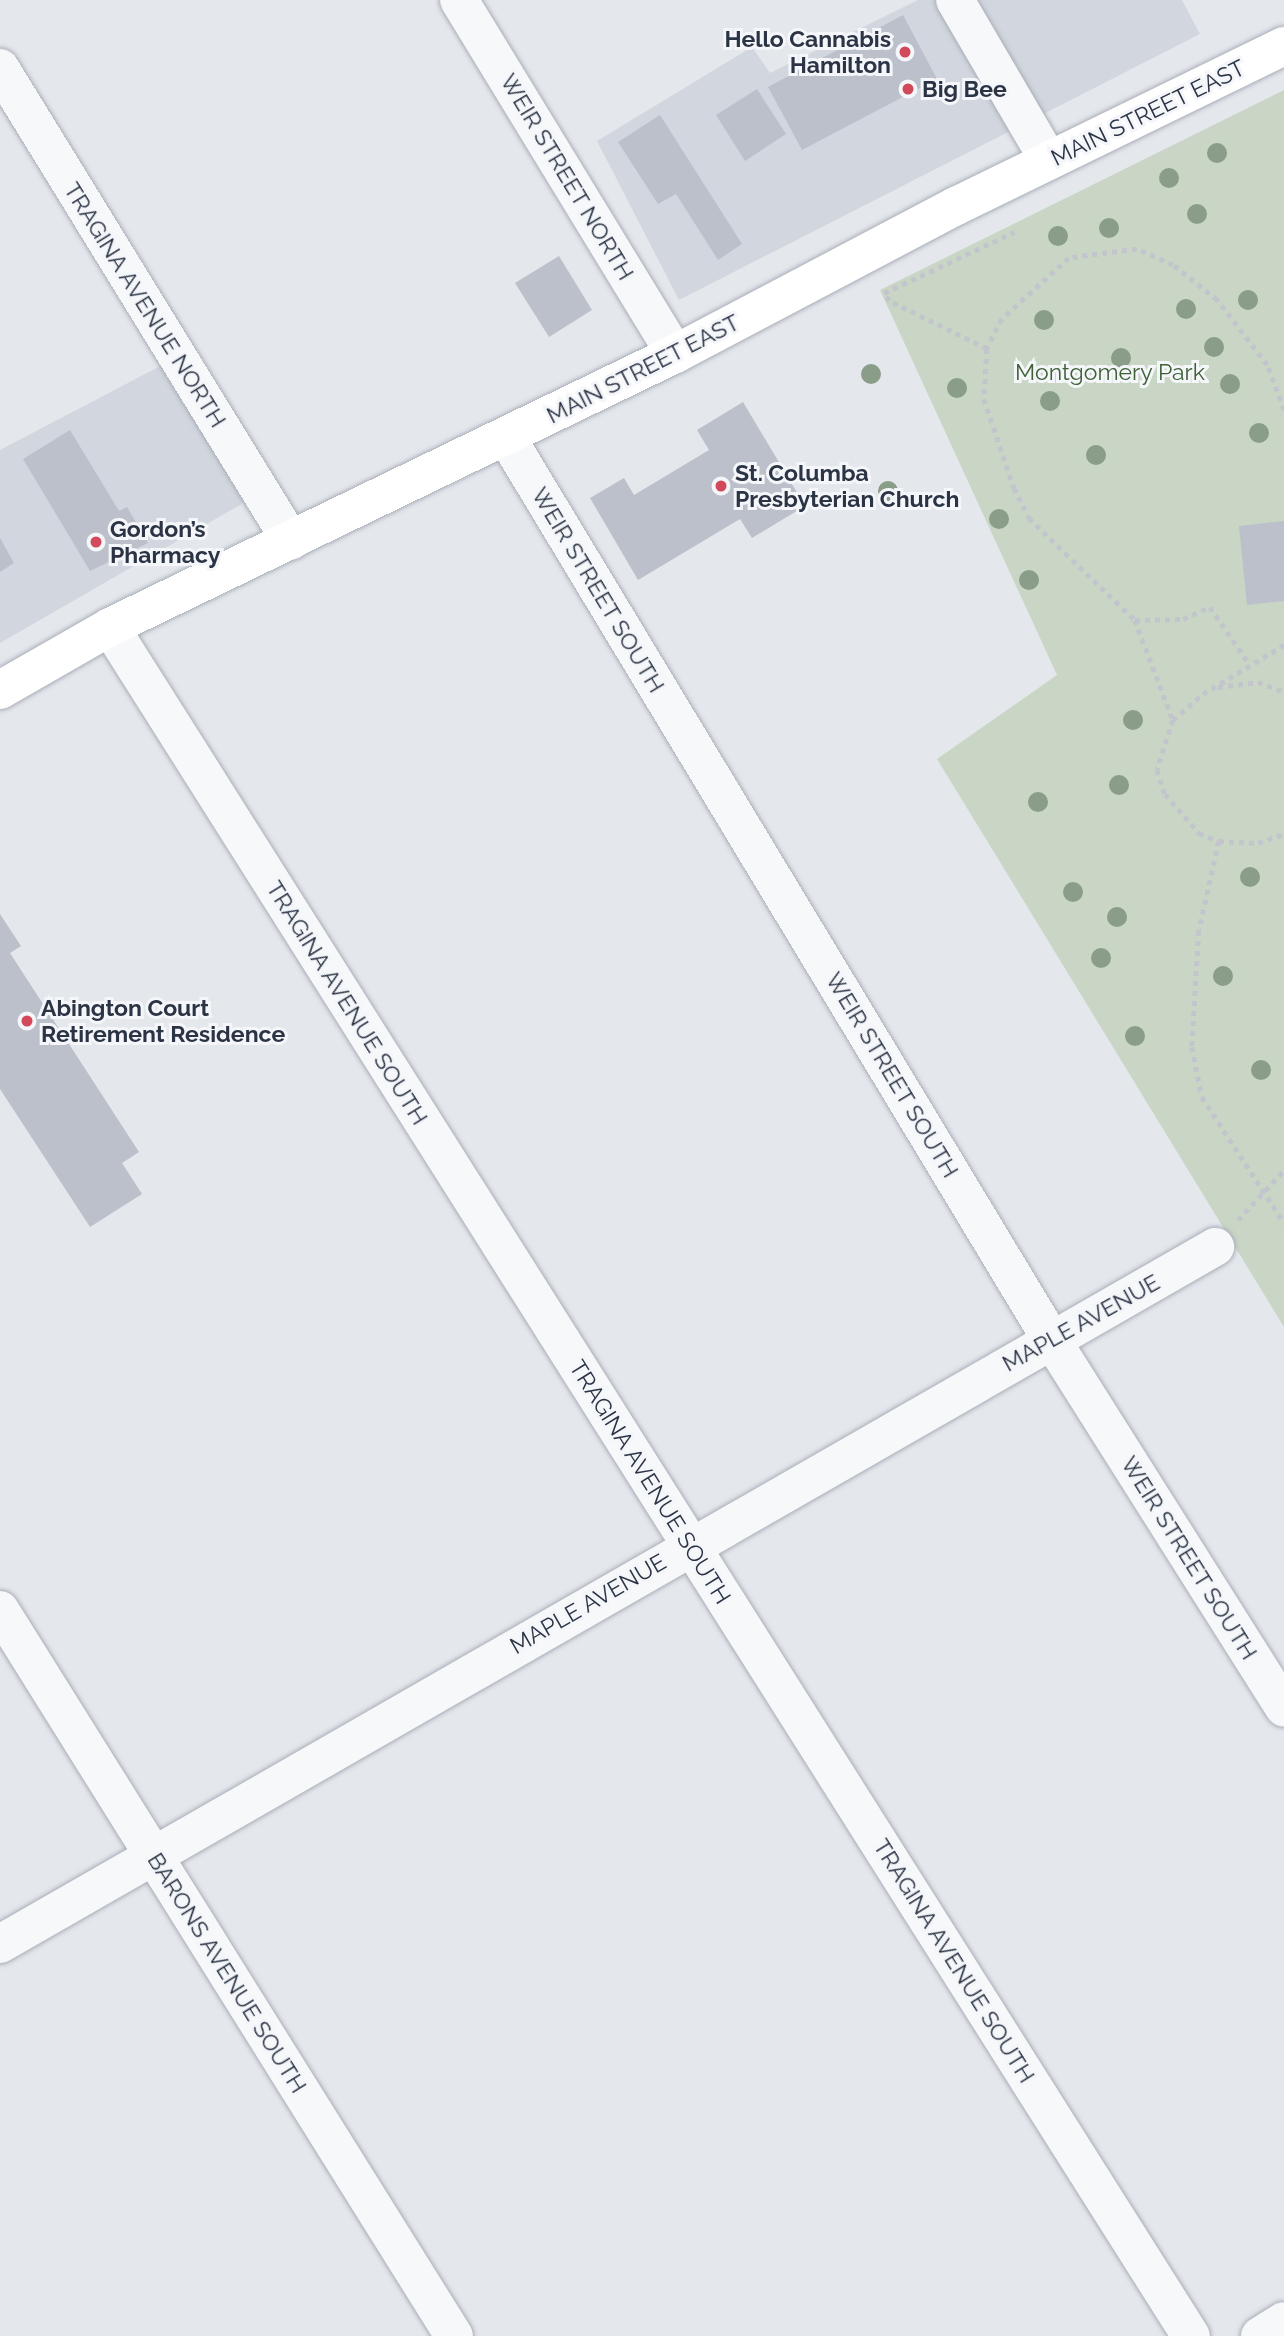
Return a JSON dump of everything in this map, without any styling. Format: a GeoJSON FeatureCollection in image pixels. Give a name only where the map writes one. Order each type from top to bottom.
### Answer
{"type":"FeatureCollection","features":[{"type":"Feature","properties":{"kind":"main road","name":"MAIN STREET EAST"},"geometry":{"type":"LineString","coordinates":[[0,690],[110,627],[507,438],[676,354],[1049,161],[1284,46]]}},
{"type":"Feature","properties":{"kind":"street","name":"WEIR STREET NORTH"},"geometry":{"type":"LineString","coordinates":[[459,0],[676,354]]}},
{"type":"Feature","properties":{"kind":"street"},"geometry":{"type":"LineString","coordinates":[[955,0],[1049,161]]}},
{"type":"Feature","properties":{"kind":"street","name":"TRAGINA AVENUE NORTH"},"geometry":{"type":"LineString","coordinates":[[0,68],[291,541]]}},
{"type":"Feature","properties":{"kind":"street","name":"WEIR STREET SOUTH"},"geometry":{"type":"LineString","coordinates":[[507,438],[1051,1339],[1284,1708]]}},
{"type":"Feature","properties":{"kind":"street","name":"TRAGINA AVENUE SOUTH"},"geometry":{"type":"LineString","coordinates":[[110,627],[1191,2336]]}},
{"type":"Feature","properties":{"kind":"street","name":"MAPLE AVENUE"},"geometry":{"type":"LineString","coordinates":[[0,1944],[690,1545],[1215,1247]]}},
{"type":"Feature","properties":{"kind":"street","name":"BARONS AVENUE SOUTH"},"geometry":{"type":"LineString","coordinates":[[0,1610],[454,2336]]}},
{"type":"Feature","properties":{"kind":"street"},"geometry":{"type":"LineString","coordinates":[[1260,2336],[1284,2321]]}},
{"type":"Feature","properties":{"kind":"path"},"geometry":{"type":"LineString","coordinates":[[986,348],[889,301],[884,293],[1014,232]]}},
{"type":"Feature","properties":{"kind":"path"},"geometry":{"type":"LineString","coordinates":[[1172,720],[1135,620],[1029,517],[995,447],[984,400],[986,348],[1002,319],[1069,258],[1137,249],[1173,265],[1217,300],[1267,365],[1284,410]]}},
{"type":"Feature","properties":{"kind":"path"},"geometry":{"type":"LineString","coordinates":[[1135,620],[1183,619],[1210,607],[1250,665]]}},
{"type":"Feature","properties":{"kind":"path"},"geometry":{"type":"LineString","coordinates":[[1284,645],[1212,688],[1172,720],[1157,770],[1165,794],[1189,825],[1219,841],[1258,843],[1284,834]]}},
{"type":"Feature","properties":{"kind":"path"},"geometry":{"type":"LineString","coordinates":[[1212,688],[1258,682],[1284,692]]}},
{"type":"Feature","properties":{"kind":"path"},"geometry":{"type":"LineString","coordinates":[[1219,841],[1199,931],[1192,1047],[1202,1097],[1264,1199],[1284,1223]]}},
{"type":"Feature","properties":{"kind":"path"},"geometry":{"type":"LineString","coordinates":[[1215,1247],[1243,1213],[1264,1199],[1284,1170]]}},
{"type":"Feature","properties":{"kind":"shaded area"},"geometry":{"type":"Polygon","coordinates":[[[918,0],[1182,0],[1200,34],[679,300],[597,141],[752,47],[770,73],[918,0]]]}},
{"type":"Feature","properties":{"kind":"shaded area"},"geometry":{"type":"Polygon","coordinates":[[[168,362],[245,502],[0,643],[0,450],[168,362]]]}},
{"type":"Feature","properties":{"kind":"green space","name":"Montgomery Park"},"geometry":{"type":"Polygon","coordinates":[[[1284,90],[1284,1327],[937,759],[1057,675],[880,290],[1284,90]]]}},
{"type":"Feature","properties":{"kind":"building"},"geometry":{"type":"Polygon","coordinates":[[[903,15],[937,79],[802,150],[768,87],[903,15]]]}},
{"type":"Feature","properties":{"kind":"building"},"geometry":{"type":"Polygon","coordinates":[[[757,89],[786,134],[745,161],[716,115],[757,89]]]}},
{"type":"Feature","properties":{"kind":"building"},"geometry":{"type":"Polygon","coordinates":[[[660,115],[742,244],[718,260],[676,194],[658,204],[618,142],[660,115]]]}},
{"type":"Feature","properties":{"kind":"building"},"geometry":{"type":"Polygon","coordinates":[[[559,256],[592,310],[549,337],[515,283],[559,256]]]}},
{"type":"Feature","properties":{"kind":"building","name":"St. Columba Presbyterian Church"},"geometry":{"type":"Polygon","coordinates":[[[743,402],[805,506],[752,538],[740,519],[638,580],[590,498],[624,478],[634,495],[709,450],[697,430],[743,402]]]}},
{"type":"Feature","properties":{"kind":"building"},"geometry":{"type":"Polygon","coordinates":[[[70,430],[119,511],[127,507],[148,543],[90,571],[23,459],[70,430]]]}},
{"type":"Feature","properties":{"kind":"building"},"geometry":{"type":"Polygon","coordinates":[[[1284,521],[1284,601],[1247,605],[1239,526],[1284,521]]]}},
{"type":"Feature","properties":{"kind":"building"},"geometry":{"type":"Polygon","coordinates":[[[0,538],[14,563],[0,572],[0,538]]]}},
{"type":"Feature","properties":{"kind":"building","name":"Abington Court Retirement Residence"},"geometry":{"type":"Polygon","coordinates":[[[0,914],[21,946],[10,953],[139,1152],[122,1163],[142,1194],[90,1227],[0,1089],[0,914]]]}},
{"type":"Feature","properties":{"kind":"place","name":"Hello Cannabis Hamilton"},"geometry":{"type":"Point","coordinates":[905,52]}},
{"type":"Feature","properties":{"kind":"place","name":"Big Bee"},"geometry":{"type":"Point","coordinates":[908,89]}},
{"type":"Feature","properties":{"kind":"place","name":"St. Columba Presbyterian Church"},"geometry":{"type":"Point","coordinates":[721,486]}},
{"type":"Feature","properties":{"kind":"place","name":"Gordon’s Pharmacy"},"geometry":{"type":"Point","coordinates":[96,542]}},
{"type":"Feature","properties":{"kind":"place","name":"Abington Court Retirement Residence"},"geometry":{"type":"Point","coordinates":[27,1021]}}]}
